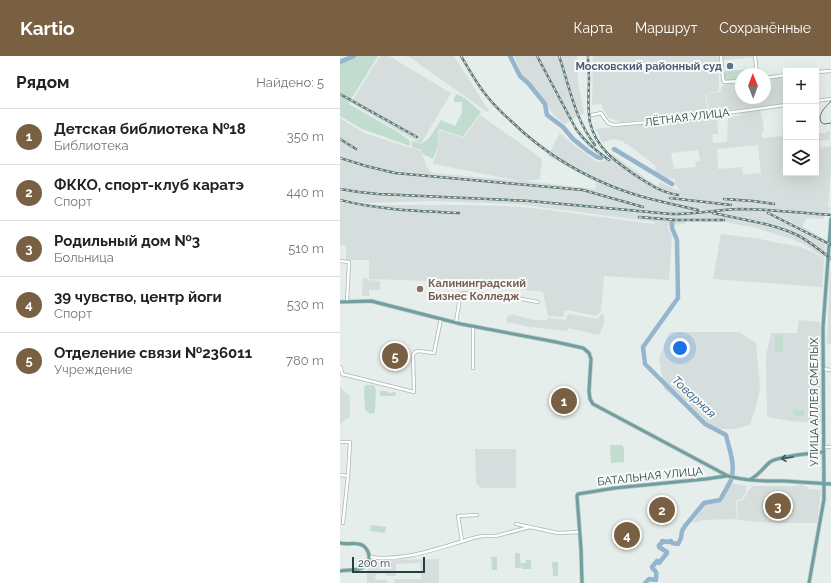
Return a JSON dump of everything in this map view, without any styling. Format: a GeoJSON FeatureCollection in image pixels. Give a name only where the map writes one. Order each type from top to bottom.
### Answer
{"type":"FeatureCollection","features":[{"type":"Feature","properties":{"kind":"main road","name":"УЛИЦА АЛЛЕЯ СМЕЛЫХ"},"geometry":{"type":"LineString","coordinates":[[809,583],[823,507],[824,320],[831,219]]}},
{"type":"Feature","properties":{"kind":"main road"},"geometry":{"type":"LineString","coordinates":[[340,302],[371,301],[473,326],[583,348],[587,350],[591,359],[589,396],[593,404],[727,476],[759,481],[831,484]]}},
{"type":"Feature","properties":{"kind":"main road"},"geometry":{"type":"LineString","coordinates":[[749,480],[756,476],[770,462],[778,459],[823,452]]}},
{"type":"Feature","properties":{"kind":"main road"},"geometry":{"type":"LineString","coordinates":[[713,478],[716,476],[716,470]]}},
{"type":"Feature","properties":{"kind":"main road","name":"БАТАЛЬНАЯ УЛИЦА"},"geometry":{"type":"LineString","coordinates":[[580,532],[576,496],[578,494],[615,488],[727,476]]}},
{"type":"Feature","properties":{"kind":"main road"},"geometry":{"type":"LineString","coordinates":[[756,476],[759,481]]}},
{"type":"Feature","properties":{"kind":"main road"},"geometry":{"type":"LineString","coordinates":[[580,532],[582,583]]}},
{"type":"Feature","properties":{"kind":"main road"},"geometry":{"type":"LineString","coordinates":[[340,543],[365,546],[368,550],[369,557],[366,564],[360,569],[340,571]]}},
{"type":"Feature","properties":{"kind":"street"},"geometry":{"type":"LineString","coordinates":[[721,56],[724,82],[735,81]]}},
{"type":"Feature","properties":{"kind":"street"},"geometry":{"type":"LineString","coordinates":[[755,56],[756,68]]}},
{"type":"Feature","properties":{"kind":"street"},"geometry":{"type":"LineString","coordinates":[[819,72],[831,71]]}},
{"type":"Feature","properties":{"kind":"street"},"geometry":{"type":"LineString","coordinates":[[771,77],[783,76]]}},
{"type":"Feature","properties":{"kind":"street"},"geometry":{"type":"LineString","coordinates":[[819,101],[831,99]]}},
{"type":"Feature","properties":{"kind":"street","name":"ЛЁТНАЯ УЛИЦА"},"geometry":{"type":"LineString","coordinates":[[592,115],[601,114],[608,122],[614,125],[673,120],[783,105]]}},
{"type":"Feature","properties":{"kind":"street"},"geometry":{"type":"LineString","coordinates":[[340,261],[349,262],[347,301]]}},
{"type":"Feature","properties":{"kind":"street"},"geometry":{"type":"LineString","coordinates":[[456,322],[461,294],[464,293],[505,296],[538,302]]}},
{"type":"Feature","properties":{"kind":"street"},"geometry":{"type":"LineString","coordinates":[[340,367],[342,374],[414,392],[414,354],[418,351],[434,353],[443,319]]}},
{"type":"Feature","properties":{"kind":"street"},"geometry":{"type":"LineString","coordinates":[[473,326],[473,368]]}},
{"type":"Feature","properties":{"kind":"street"},"geometry":{"type":"LineString","coordinates":[[823,369],[831,370]]}},
{"type":"Feature","properties":{"kind":"street"},"geometry":{"type":"LineString","coordinates":[[340,442],[350,442],[343,523]]}},
{"type":"Feature","properties":{"kind":"street"},"geometry":{"type":"LineString","coordinates":[[823,447],[831,447]]}},
{"type":"Feature","properties":{"kind":"street"},"geometry":{"type":"LineString","coordinates":[[340,475],[348,476]]}},
{"type":"Feature","properties":{"kind":"street"},"geometry":{"type":"LineString","coordinates":[[462,541],[458,516],[477,515]]}},
{"type":"Feature","properties":{"kind":"street"},"geometry":{"type":"LineString","coordinates":[[516,524],[558,533],[580,532]]}},
{"type":"Feature","properties":{"kind":"street"},"geometry":{"type":"LineString","coordinates":[[369,557],[391,558],[420,554],[462,541],[483,536],[496,536],[530,527]]}},
{"type":"Feature","properties":{"kind":"shaded area"},"geometry":{"type":"Polygon","coordinates":[[[380,56],[389,56],[451,93],[421,144],[351,103],[380,56]]]}},
{"type":"Feature","properties":{"kind":"shaded area"},"geometry":{"type":"Polygon","coordinates":[[[408,56],[454,56],[489,111],[487,112],[408,56]]]}},
{"type":"Feature","properties":{"kind":"shaded area"},"geometry":{"type":"Polygon","coordinates":[[[514,56],[577,56],[578,82],[584,113],[564,124],[552,113],[539,92],[522,74],[514,56]]]}},
{"type":"Feature","properties":{"kind":"shaded area"},"geometry":{"type":"Polygon","coordinates":[[[593,56],[754,57],[718,61],[719,91],[705,94],[708,113],[622,122],[609,118],[603,109],[602,104],[592,105],[593,56]]]}},
{"type":"Feature","properties":{"kind":"shaded area"},"geometry":{"type":"Polygon","coordinates":[[[783,77],[783,104],[709,112],[706,94],[720,92],[722,86],[727,83],[735,82],[735,104],[771,104],[771,78],[783,77]]]}},
{"type":"Feature","properties":{"kind":"shaded area"},"geometry":{"type":"Polygon","coordinates":[[[760,110],[764,130],[762,131],[762,138],[783,136],[783,176],[819,176],[819,133],[826,133],[827,131],[830,131],[830,139],[820,141],[821,148],[831,146],[828,206],[830,207],[829,215],[824,216],[823,219],[806,218],[803,227],[826,240],[825,251],[828,253],[828,256],[825,254],[824,258],[805,245],[792,239],[752,227],[724,222],[685,221],[685,224],[667,226],[672,237],[669,280],[604,276],[601,311],[596,316],[567,310],[564,311],[564,316],[562,317],[548,316],[543,292],[520,289],[514,287],[514,285],[369,279],[369,260],[346,260],[346,245],[340,245],[340,202],[355,205],[355,203],[366,205],[506,206],[533,208],[654,224],[655,222],[517,204],[433,201],[367,203],[340,199],[340,118],[364,133],[421,151],[427,167],[432,173],[520,181],[433,164],[438,147],[439,130],[464,138],[480,115],[542,159],[540,179],[525,181],[595,189],[596,182],[548,156],[560,133],[597,162],[603,161],[612,154],[657,186],[659,186],[659,182],[680,191],[675,184],[675,179],[665,178],[654,174],[656,167],[655,165],[627,144],[626,145],[623,141],[614,139],[603,143],[595,129],[717,118],[718,134],[712,134],[713,143],[727,142],[728,117],[740,116],[740,112],[760,110]],[[758,145],[717,149],[718,169],[742,167],[743,175],[761,173],[758,145]],[[698,149],[671,153],[674,169],[696,167],[695,162],[700,161],[698,149]]]}},
{"type":"Feature","properties":{"kind":"shaded area"},"geometry":{"type":"Polygon","coordinates":[[[721,234],[760,239],[800,247],[815,253],[824,259],[822,287],[713,279],[721,234]]]}},
{"type":"Feature","properties":{"kind":"shaded area"},"geometry":{"type":"Polygon","coordinates":[[[831,271],[831,344],[827,343],[831,271]]]}},
{"type":"Feature","properties":{"kind":"shaded area"},"geometry":{"type":"Polygon","coordinates":[[[363,278],[380,281],[380,290],[369,290],[369,296],[362,296],[363,278]]]}},
{"type":"Feature","properties":{"kind":"shaded area"},"geometry":{"type":"Polygon","coordinates":[[[511,314],[534,320],[547,320],[547,318],[566,320],[568,314],[598,319],[600,314],[603,314],[605,321],[599,335],[568,328],[567,331],[530,327],[506,322],[508,315],[510,316],[511,314]]]}},
{"type":"Feature","properties":{"kind":"shaded area"},"geometry":{"type":"Polygon","coordinates":[[[799,320],[820,322],[821,422],[798,422],[767,417],[766,356],[771,333],[797,333],[799,320]]]}},
{"type":"Feature","properties":{"kind":"shaded area"},"geometry":{"type":"Polygon","coordinates":[[[669,332],[739,332],[756,343],[760,387],[750,425],[734,429],[713,429],[664,389],[659,358],[669,332]]]}},
{"type":"Feature","properties":{"kind":"shaded area"},"geometry":{"type":"Polygon","coordinates":[[[340,387],[350,396],[350,417],[340,424],[340,387]]]}},
{"type":"Feature","properties":{"kind":"shaded area"},"geometry":{"type":"Polygon","coordinates":[[[475,449],[515,449],[516,488],[481,488],[476,483],[475,449]]]}},
{"type":"Feature","properties":{"kind":"shaded area"},"geometry":{"type":"Polygon","coordinates":[[[731,483],[747,486],[745,489],[747,491],[741,499],[736,500],[737,519],[702,520],[692,523],[705,505],[722,502],[731,483]]]}},
{"type":"Feature","properties":{"kind":"shaded area"},"geometry":{"type":"Polygon","coordinates":[[[803,484],[804,486],[808,487],[808,489],[821,490],[817,523],[780,523],[738,520],[737,501],[743,500],[752,486],[788,487],[803,484]]]}},
{"type":"Feature","properties":{"kind":"shaded area"},"geometry":{"type":"Polygon","coordinates":[[[439,559],[439,583],[394,583],[394,579],[421,579],[420,563],[396,564],[396,576],[386,576],[385,573],[376,574],[375,576],[376,580],[387,580],[387,583],[367,583],[367,570],[382,560],[439,559]]]}},
{"type":"Feature","properties":{"kind":"green space"},"geometry":{"type":"Polygon","coordinates":[[[349,56],[378,56],[349,104],[401,134],[410,141],[410,146],[362,129],[340,116],[340,59],[349,56]]]}},
{"type":"Feature","properties":{"kind":"green space"},"geometry":{"type":"Polygon","coordinates":[[[735,70],[735,80],[727,81],[724,79],[725,71],[735,70]]]}},
{"type":"Feature","properties":{"kind":"green space"},"geometry":{"type":"Polygon","coordinates":[[[457,94],[466,99],[481,112],[463,137],[439,129],[438,146],[433,159],[423,154],[421,150],[412,147],[412,141],[421,144],[429,138],[441,120],[455,126],[462,113],[462,102],[454,102],[454,97],[457,94]]]}},
{"type":"Feature","properties":{"kind":"green space"},"geometry":{"type":"Polygon","coordinates":[[[775,335],[783,335],[783,352],[775,352],[775,335]]]}},
{"type":"Feature","properties":{"kind":"green space"},"geometry":{"type":"Polygon","coordinates":[[[366,385],[374,385],[376,390],[375,411],[374,413],[370,414],[365,410],[364,387],[366,385]]]}},
{"type":"Feature","properties":{"kind":"green space"},"geometry":{"type":"Polygon","coordinates":[[[380,391],[387,391],[388,393],[396,392],[395,396],[380,396],[380,391]]]}},
{"type":"Feature","properties":{"kind":"green space"},"geometry":{"type":"Polygon","coordinates":[[[794,410],[804,410],[804,416],[794,416],[794,410]]]}},
{"type":"Feature","properties":{"kind":"green space"},"geometry":{"type":"Polygon","coordinates":[[[610,445],[622,445],[624,448],[624,462],[611,463],[610,445]]]}},
{"type":"Feature","properties":{"kind":"green space"},"geometry":{"type":"Polygon","coordinates":[[[371,525],[386,527],[385,533],[370,531],[371,525]]]}},
{"type":"Feature","properties":{"kind":"green space"},"geometry":{"type":"Polygon","coordinates":[[[515,553],[520,554],[521,568],[515,568],[515,553]]]}},
{"type":"Feature","properties":{"kind":"green space"},"geometry":{"type":"Polygon","coordinates":[[[491,557],[497,557],[497,570],[492,570],[491,557]]]}},
{"type":"Feature","properties":{"kind":"green space"},"geometry":{"type":"Polygon","coordinates":[[[526,560],[531,560],[531,569],[522,569],[521,563],[526,563],[526,560]]]}},
{"type":"Feature","properties":{"kind":"green space"},"geometry":{"type":"Polygon","coordinates":[[[552,562],[558,562],[558,576],[553,576],[552,562]]]}},
{"type":"Feature","properties":{"kind":"waterway","name":"Товарная"},"geometry":{"type":"LineString","coordinates":[[340,62],[354,56]]}},
{"type":"Feature","properties":{"kind":"waterway","name":"Товарная"},"geometry":{"type":"LineString","coordinates":[[510,56],[520,76],[529,84],[545,104],[547,115],[563,127],[573,139],[588,151],[597,157],[602,157]]}},
{"type":"Feature","properties":{"kind":"waterway","name":"Товарная"},"geometry":{"type":"LineString","coordinates":[[614,149],[672,184]]}},
{"type":"Feature","properties":{"kind":"waterway","name":"Товарная"},"geometry":{"type":"LineString","coordinates":[[645,583],[649,579],[656,580],[656,572],[652,567],[657,561],[659,563],[667,553],[659,547],[662,541],[671,541],[672,543],[678,544],[685,526],[704,503],[720,500],[731,480],[733,469],[732,457],[726,435],[705,424],[645,364],[643,347],[678,298],[677,240],[672,228],[672,221]]}},
{"type":"Feature","properties":{"kind":"tram line"},"geometry":{"type":"LineString","coordinates":[[831,101],[820,116],[821,122],[824,124],[831,123]]}},
{"type":"Feature","properties":{"kind":"railway"},"geometry":{"type":"LineString","coordinates":[[461,56],[479,86],[504,115],[524,133],[566,164],[597,180],[630,193],[698,210]]}},
{"type":"Feature","properties":{"kind":"railway"},"geometry":{"type":"LineString","coordinates":[[537,56],[576,129],[591,146],[609,160]]}},
{"type":"Feature","properties":{"kind":"railway"},"geometry":{"type":"LineString","coordinates":[[559,56],[577,113],[595,145]]}},
{"type":"Feature","properties":{"kind":"railway"},"geometry":{"type":"LineString","coordinates":[[588,56],[588,101],[590,120],[595,137],[608,154],[632,173],[654,187],[671,194],[678,195]]}},
{"type":"Feature","properties":{"kind":"railway"},"geometry":{"type":"LineString","coordinates":[[340,94],[417,137]]}},
{"type":"Feature","properties":{"kind":"railway"},"geometry":{"type":"LineString","coordinates":[[340,139],[356,149]]}},
{"type":"Feature","properties":{"kind":"railway"},"geometry":{"type":"LineString","coordinates":[[340,158],[395,173],[583,190],[643,207]]}},
{"type":"Feature","properties":{"kind":"railway"},"geometry":{"type":"LineString","coordinates":[[340,189],[378,194],[530,201],[671,214],[739,209],[774,210],[831,215]]}},
{"type":"Feature","properties":{"kind":"railway"},"geometry":{"type":"LineString","coordinates":[[670,198],[731,205]]}},
{"type":"Feature","properties":{"kind":"railway"},"geometry":{"type":"LineString","coordinates":[[724,199],[774,204]]}},
{"type":"Feature","properties":{"kind":"railway"},"geometry":{"type":"LineString","coordinates":[[340,200],[384,208],[459,213]]}},
{"type":"Feature","properties":{"kind":"railway"},"geometry":{"type":"LineString","coordinates":[[713,213],[785,230],[805,239],[831,259]]}},
{"type":"Feature","properties":{"kind":"railway"},"geometry":{"type":"LineString","coordinates":[[768,213],[831,245]]}},
{"type":"Feature","properties":{"kind":"railway"},"geometry":{"type":"LineString","coordinates":[[639,217],[676,220],[724,220]]}},
{"type":"Feature","properties":{"kind":"place","name":"Московский районный суд"},"geometry":{"type":"Point","coordinates":[730,66]}},
{"type":"Feature","properties":{"kind":"place","name":"Калининградский Бизнес Колледж"},"geometry":{"type":"Point","coordinates":[420,289]}},
{"type":"Feature","properties":{"kind":"place","name":"Отделение связи №236011"},"geometry":{"type":"Point","coordinates":[395,356]}},
{"type":"Feature","properties":{"kind":"place","name":"Детская библиотека №18"},"geometry":{"type":"Point","coordinates":[564,401]}},
{"type":"Feature","properties":{"kind":"place","name":"Родильный дом №3"},"geometry":{"type":"Point","coordinates":[778,506]}},
{"type":"Feature","properties":{"kind":"place","name":"ФККО, спорт-клуб каратэ"},"geometry":{"type":"Point","coordinates":[662,510]}},
{"type":"Feature","properties":{"kind":"place","name":"39 чувство, центр йоги"},"geometry":{"type":"Point","coordinates":[627,535]}}]}
